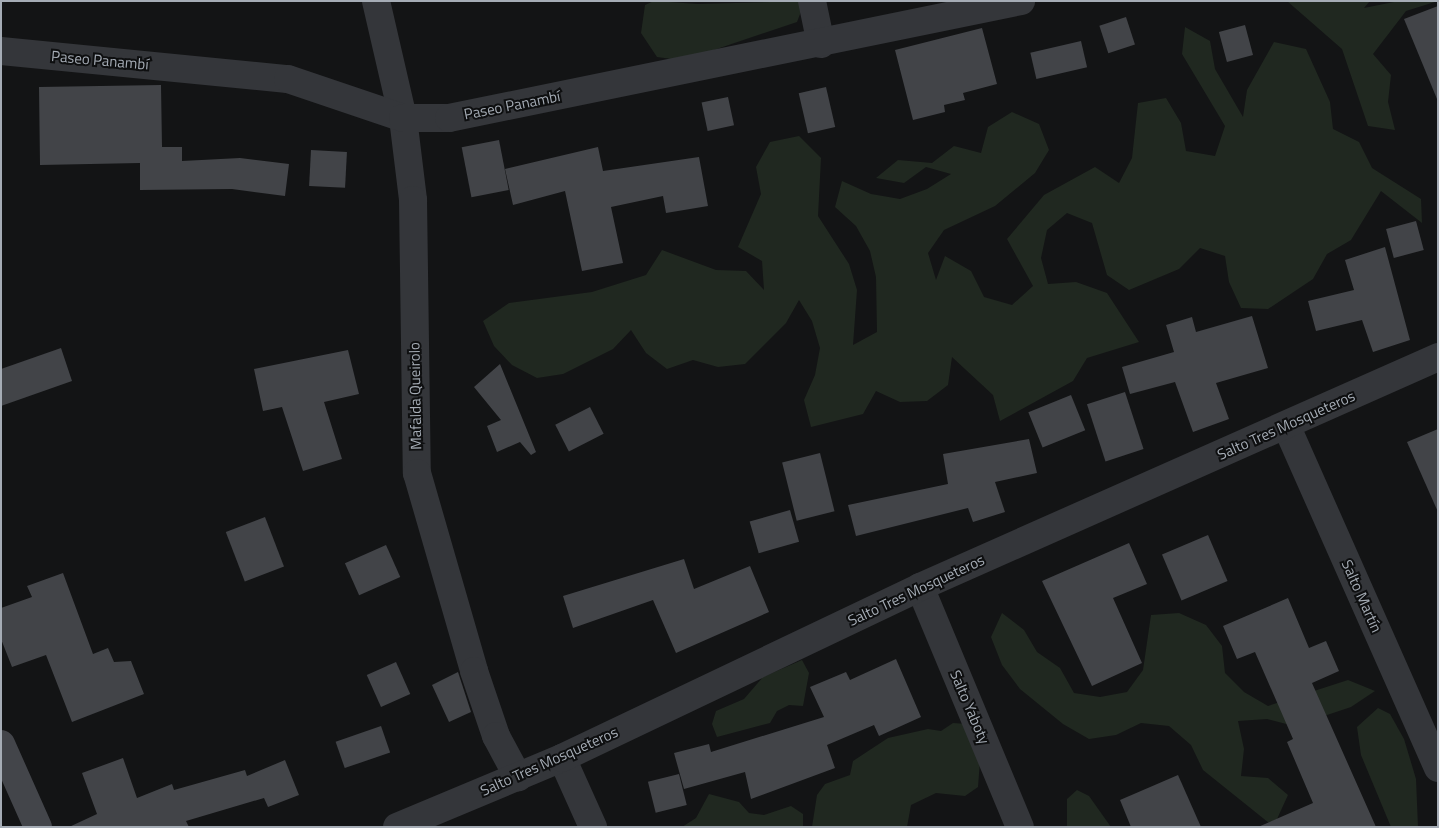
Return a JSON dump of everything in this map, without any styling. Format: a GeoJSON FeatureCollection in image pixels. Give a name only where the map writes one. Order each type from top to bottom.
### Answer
{"type":"FeatureCollection","features":[{"type":"Feature","properties":{"kind":"main road"},"geometry":{"type":"LineString","coordinates":[[1,744],[38,827]]}},
{"type":"Feature","properties":{"kind":"street","name":"Mafalda Queirolo"},"geometry":{"type":"LineString","coordinates":[[376,1],[402,118],[413,200],[417,473],[474,671],[496,736],[518,777]]}},
{"type":"Feature","properties":{"kind":"street"},"geometry":{"type":"LineString","coordinates":[[812,1],[821,44]]}},
{"type":"Feature","properties":{"kind":"street","name":"Paseo Panambí"},"geometry":{"type":"LineString","coordinates":[[1,51],[288,80],[402,118],[449,118],[821,44],[1021,1]]}},
{"type":"Feature","properties":{"kind":"street","name":"Salto Tres Mosqueteros"},"geometry":{"type":"LineString","coordinates":[[397,827],[562,758],[920,587],[1438,357]]}},
{"type":"Feature","properties":{"kind":"street","name":"Salto Martín"},"geometry":{"type":"LineString","coordinates":[[1286,425],[1438,768]]}},
{"type":"Feature","properties":{"kind":"street","name":"Salto Yaboty"},"geometry":{"type":"LineString","coordinates":[[920,587],[1020,827]]}},
{"type":"Feature","properties":{"kind":"street"},"geometry":{"type":"LineString","coordinates":[[562,758],[593,827]]}},
{"type":"Feature","properties":{"kind":"shaded area"},"geometry":{"type":"Polygon","coordinates":[[[654,1],[698,4],[805,1],[797,22],[702,54],[672,59],[657,57],[641,33],[645,5],[654,1]]]}},
{"type":"Feature","properties":{"kind":"shaded area"},"geometry":{"type":"Polygon","coordinates":[[[1287,1],[1370,1],[1364,8],[1399,1],[1438,1],[1406,11],[1373,54],[1391,75],[1388,102],[1395,130],[1368,126],[1342,49],[1287,1]]]}},
{"type":"Feature","properties":{"kind":"shaded area"},"geometry":{"type":"Polygon","coordinates":[[[1185,27],[1210,41],[1215,69],[1243,117],[1247,90],[1274,42],[1306,49],[1330,102],[1333,129],[1359,142],[1372,168],[1421,199],[1422,223],[1381,191],[1351,240],[1327,254],[1313,279],[1268,309],[1241,308],[1229,282],[1225,256],[1200,248],[1179,269],[1129,290],[1107,275],[1092,223],[1067,213],[1047,230],[1041,258],[1048,284],[1076,282],[1107,293],[1139,342],[1087,358],[1073,381],[1000,421],[993,395],[952,357],[948,385],[927,401],[900,402],[876,391],[863,414],[811,427],[804,400],[815,375],[820,348],[812,321],[799,300],[786,323],[745,364],[718,367],[693,360],[667,369],[646,353],[631,330],[613,349],[563,374],[537,378],[512,365],[494,346],[483,321],[509,303],[592,292],[646,275],[662,250],[716,270],[746,271],[764,290],[762,261],[738,247],[761,194],[756,167],[770,142],[799,136],[821,158],[818,216],[849,264],[857,290],[853,345],[877,332],[876,277],[870,251],[856,226],[835,207],[842,181],[871,194],[900,199],[927,189],[951,174],[926,167],[904,183],[876,178],[898,160],[932,163],[954,146],[981,153],[988,127],[1012,112],[1039,124],[1049,150],[1035,173],[995,206],[944,230],[928,253],[936,280],[945,256],[971,271],[984,297],[1012,305],[1033,286],[1007,239],[1044,195],[1095,167],[1119,183],[1132,158],[1138,103],[1166,98],[1181,123],[1186,151],[1215,156],[1225,126],[1182,54],[1185,27]]]}},
{"type":"Feature","properties":{"kind":"shaded area"},"geometry":{"type":"Polygon","coordinates":[[[1002,613],[1024,630],[1037,652],[1060,668],[1074,693],[1100,697],[1127,692],[1143,670],[1151,615],[1179,613],[1206,625],[1222,646],[1225,673],[1244,692],[1268,706],[1348,680],[1375,691],[1351,707],[1294,726],[1267,719],[1238,721],[1244,749],[1241,776],[1268,778],[1288,795],[1277,819],[1269,823],[1203,770],[1191,745],[1169,726],[1141,723],[1116,735],[1089,739],[1063,724],[1020,689],[1002,665],[991,637],[1002,613]]]}},
{"type":"Feature","properties":{"kind":"shaded area"},"geometry":{"type":"Polygon","coordinates":[[[802,660],[809,673],[803,706],[789,705],[777,711],[770,723],[717,737],[712,724],[716,711],[744,699],[763,677],[802,660]]]}},
{"type":"Feature","properties":{"kind":"shaded area"},"geometry":{"type":"Polygon","coordinates":[[[1378,708],[1390,714],[1404,739],[1416,779],[1418,827],[1391,827],[1361,755],[1357,727],[1378,708]]]}},
{"type":"Feature","properties":{"kind":"shaded area"},"geometry":{"type":"Polygon","coordinates":[[[953,723],[967,724],[980,761],[978,787],[965,796],[936,793],[911,805],[907,827],[812,827],[817,795],[825,784],[850,775],[853,761],[888,738],[928,729],[941,731],[953,723]]]}},
{"type":"Feature","properties":{"kind":"shaded area"},"geometry":{"type":"Polygon","coordinates":[[[1077,790],[1089,796],[1111,827],[1067,827],[1067,799],[1077,790]]]}},
{"type":"Feature","properties":{"kind":"shaded area"},"geometry":{"type":"Polygon","coordinates":[[[709,794],[739,802],[749,813],[764,815],[791,806],[803,814],[803,827],[682,827],[696,818],[709,794]]]}},
{"type":"Feature","properties":{"kind":"building"},"geometry":{"type":"Polygon","coordinates":[[[1438,6],[1438,99],[1437,99],[1404,19],[1438,6]]]}},
{"type":"Feature","properties":{"kind":"building"},"geometry":{"type":"Polygon","coordinates":[[[1126,17],[1135,45],[1108,53],[1099,26],[1126,17]]]}},
{"type":"Feature","properties":{"kind":"building"},"geometry":{"type":"Polygon","coordinates":[[[1245,25],[1253,55],[1227,62],[1219,32],[1245,25]]]}},
{"type":"Feature","properties":{"kind":"building"},"geometry":{"type":"Polygon","coordinates":[[[982,28],[997,84],[963,93],[965,100],[944,105],[945,112],[913,120],[895,50],[982,28]]]}},
{"type":"Feature","properties":{"kind":"building"},"geometry":{"type":"Polygon","coordinates":[[[1081,41],[1087,67],[1036,79],[1030,53],[1081,41]]]}},
{"type":"Feature","properties":{"kind":"building"},"geometry":{"type":"Polygon","coordinates":[[[161,85],[162,147],[182,147],[182,161],[240,158],[289,164],[285,196],[232,189],[140,190],[140,163],[40,165],[39,87],[161,85]]]}},
{"type":"Feature","properties":{"kind":"building"},"geometry":{"type":"Polygon","coordinates":[[[826,87],[835,127],[808,133],[799,93],[826,87]]]}},
{"type":"Feature","properties":{"kind":"building"},"geometry":{"type":"Polygon","coordinates":[[[728,97],[734,125],[708,131],[702,103],[728,97]]]}},
{"type":"Feature","properties":{"kind":"building"},"geometry":{"type":"Polygon","coordinates":[[[499,140],[509,190],[471,197],[462,147],[499,140]]]}},
{"type":"Feature","properties":{"kind":"building"},"geometry":{"type":"Polygon","coordinates":[[[598,147],[603,171],[699,157],[708,206],[666,213],[663,196],[611,207],[623,263],[582,271],[565,191],[513,205],[505,169],[598,147]]]}},
{"type":"Feature","properties":{"kind":"building"},"geometry":{"type":"Polygon","coordinates":[[[311,150],[347,152],[345,188],[309,186],[311,150]]]}},
{"type":"Feature","properties":{"kind":"building"},"geometry":{"type":"Polygon","coordinates":[[[1416,221],[1424,250],[1394,258],[1386,229],[1416,221]]]}},
{"type":"Feature","properties":{"kind":"building"},"geometry":{"type":"Polygon","coordinates":[[[1385,247],[1410,340],[1373,352],[1362,320],[1316,331],[1308,301],[1354,290],[1345,260],[1385,247]]]}},
{"type":"Feature","properties":{"kind":"building"},"geometry":{"type":"Polygon","coordinates":[[[1252,316],[1268,368],[1216,383],[1229,419],[1193,432],[1175,382],[1130,394],[1122,367],[1174,352],[1166,325],[1192,317],[1196,332],[1252,316]]]}},
{"type":"Feature","properties":{"kind":"building"},"geometry":{"type":"Polygon","coordinates":[[[61,348],[72,381],[1,406],[1,369],[61,348]]]}},
{"type":"Feature","properties":{"kind":"building"},"geometry":{"type":"Polygon","coordinates":[[[348,350],[359,394],[324,402],[342,459],[303,471],[282,407],[263,411],[254,369],[348,350]]]}},
{"type":"Feature","properties":{"kind":"building"},"geometry":{"type":"Polygon","coordinates":[[[500,364],[536,452],[531,455],[520,442],[497,452],[487,426],[501,420],[474,387],[500,364]]]}},
{"type":"Feature","properties":{"kind":"building"},"geometry":{"type":"Polygon","coordinates":[[[1125,392],[1144,449],[1105,461],[1087,404],[1125,392]]]}},
{"type":"Feature","properties":{"kind":"building"},"geometry":{"type":"Polygon","coordinates":[[[1071,395],[1085,430],[1043,447],[1028,412],[1071,395]]]}},
{"type":"Feature","properties":{"kind":"building"},"geometry":{"type":"Polygon","coordinates":[[[590,407],[604,434],[569,451],[555,425],[590,407]]]}},
{"type":"Feature","properties":{"kind":"building"},"geometry":{"type":"Polygon","coordinates":[[[1438,429],[1438,512],[1407,442],[1438,429]]]}},
{"type":"Feature","properties":{"kind":"building"},"geometry":{"type":"Polygon","coordinates":[[[1029,439],[1037,473],[995,482],[1005,512],[973,522],[968,508],[856,536],[848,505],[948,484],[943,454],[1029,439]]]}},
{"type":"Feature","properties":{"kind":"building"},"geometry":{"type":"Polygon","coordinates":[[[820,453],[835,511],[797,521],[782,462],[820,453]]]}},
{"type":"Feature","properties":{"kind":"building"},"geometry":{"type":"Polygon","coordinates":[[[790,510],[799,542],[759,553],[750,522],[790,510]]]}},
{"type":"Feature","properties":{"kind":"building"},"geometry":{"type":"Polygon","coordinates":[[[265,517],[284,566],[245,582],[226,532],[265,517]]]}},
{"type":"Feature","properties":{"kind":"building"},"geometry":{"type":"Polygon","coordinates":[[[1208,535],[1228,581],[1182,601],[1162,555],[1208,535]]]}},
{"type":"Feature","properties":{"kind":"building"},"geometry":{"type":"Polygon","coordinates":[[[1129,543],[1147,584],[1113,598],[1142,663],[1092,686],[1042,581],[1129,543]]]}},
{"type":"Feature","properties":{"kind":"building"},"geometry":{"type":"Polygon","coordinates":[[[386,545],[400,577],[359,595],[345,563],[386,545]]]}},
{"type":"Feature","properties":{"kind":"building"},"geometry":{"type":"Polygon","coordinates":[[[684,559],[694,589],[750,566],[769,612],[676,653],[653,600],[573,628],[563,596],[684,559]]]}},
{"type":"Feature","properties":{"kind":"building"},"geometry":{"type":"Polygon","coordinates":[[[63,573],[93,654],[108,648],[114,662],[131,661],[144,694],[72,722],[46,655],[12,667],[1,639],[1,608],[32,597],[27,586],[63,573]]]}},
{"type":"Feature","properties":{"kind":"building"},"geometry":{"type":"Polygon","coordinates":[[[1288,598],[1309,648],[1326,641],[1339,671],[1312,683],[1376,827],[1258,827],[1313,803],[1287,742],[1293,739],[1255,652],[1237,659],[1223,626],[1288,598]]]}},
{"type":"Feature","properties":{"kind":"building"},"geometry":{"type":"Polygon","coordinates":[[[896,659],[921,717],[879,736],[874,725],[827,745],[835,768],[751,799],[745,772],[684,789],[674,753],[709,744],[711,752],[824,717],[810,687],[846,672],[850,680],[896,659]]]}},
{"type":"Feature","properties":{"kind":"building"},"geometry":{"type":"Polygon","coordinates":[[[396,662],[410,694],[381,707],[367,675],[396,662]]]}},
{"type":"Feature","properties":{"kind":"building"},"geometry":{"type":"Polygon","coordinates":[[[458,672],[471,712],[449,722],[432,685],[458,672]]]}},
{"type":"Feature","properties":{"kind":"building"},"geometry":{"type":"Polygon","coordinates":[[[381,726],[390,752],[345,768],[336,742],[381,726]]]}},
{"type":"Feature","properties":{"kind":"building"},"geometry":{"type":"Polygon","coordinates":[[[123,758],[137,798],[172,784],[174,790],[245,770],[247,776],[285,760],[299,795],[268,807],[264,798],[186,821],[189,827],[69,827],[97,814],[82,773],[123,758]]]}},
{"type":"Feature","properties":{"kind":"building"},"geometry":{"type":"Polygon","coordinates":[[[679,774],[687,805],[656,813],[648,782],[679,774]]]}},
{"type":"Feature","properties":{"kind":"building"},"geometry":{"type":"Polygon","coordinates":[[[1178,775],[1201,827],[1131,827],[1120,800],[1178,775]]]}}]}
